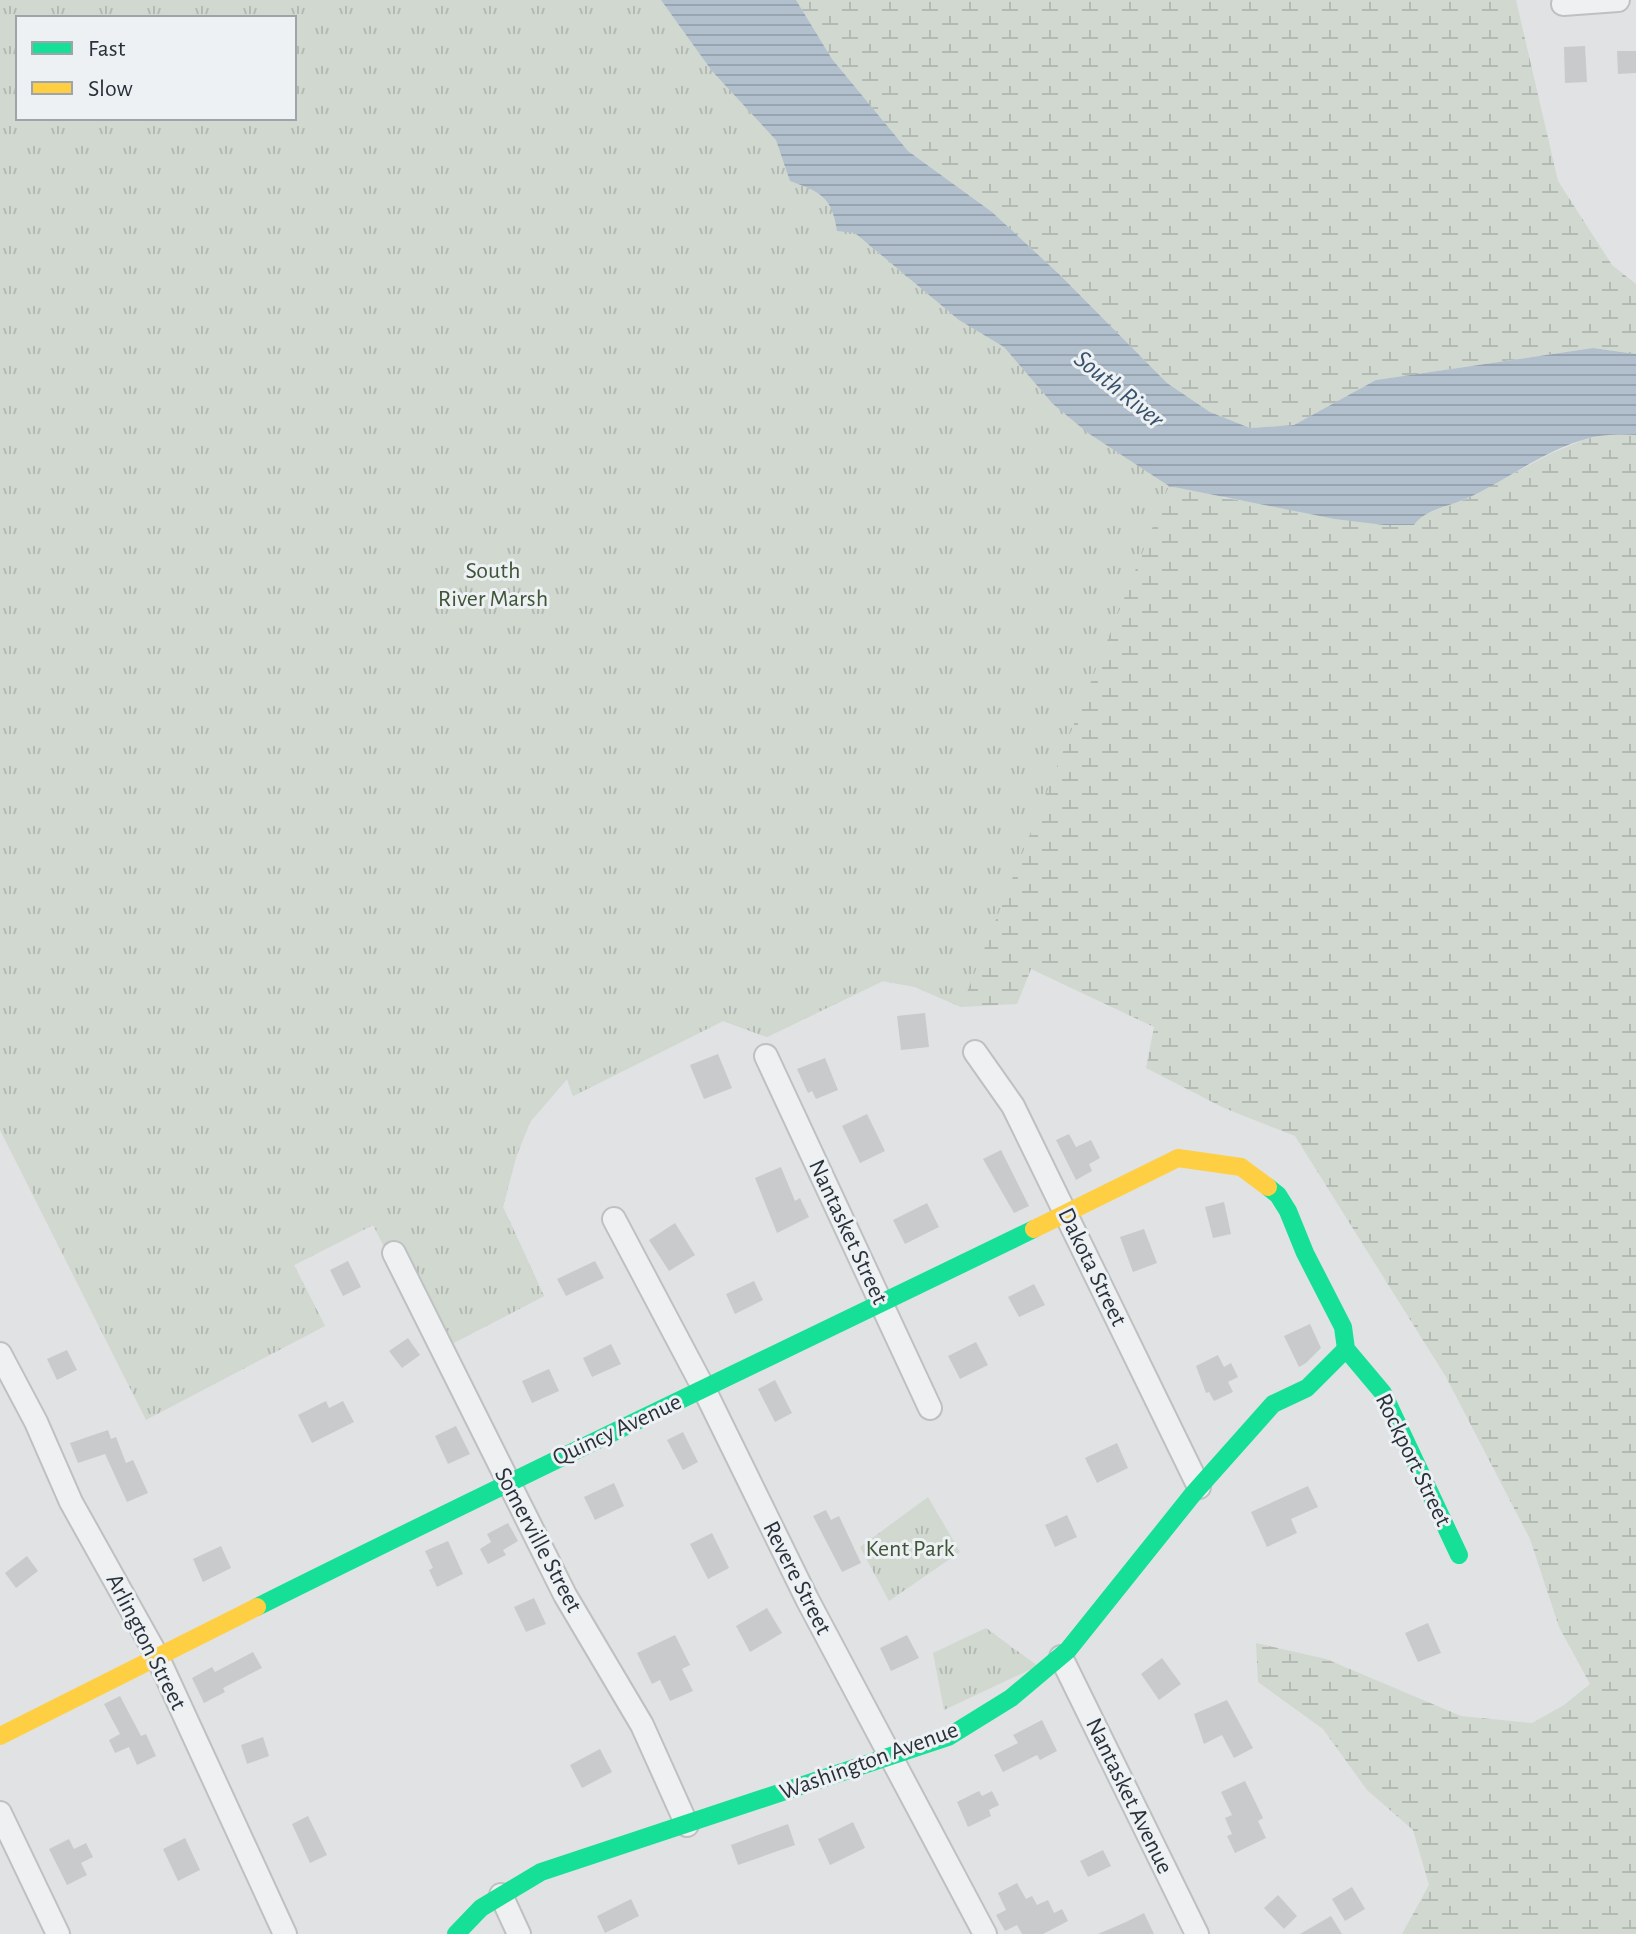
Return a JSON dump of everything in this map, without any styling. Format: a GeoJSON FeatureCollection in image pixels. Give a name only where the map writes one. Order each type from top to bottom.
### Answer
{"type":"FeatureCollection","features":[{"type":"Feature","properties":{"kind":"street"},"geometry":{"type":"LineString","coordinates":[[1563,4],[1618,0]]}},
{"type":"Feature","properties":{"kind":"street","name":"Dakota Street"},"geometry":{"type":"LineString","coordinates":[[975,1052],[1013,1106],[1199,1487]]}},
{"type":"Feature","properties":{"kind":"street","name":"Nantasket Street"},"geometry":{"type":"LineString","coordinates":[[766,1056],[930,1408]]}},
{"type":"Feature","properties":{"kind":"street","name":"Quincy Avenue"},"geometry":{"type":"LineString","coordinates":[[0,1736],[507,1482],[1178,1158],[1226,1163],[1242,1168]]}},
{"type":"Feature","properties":{"kind":"street","name":"Rockport Street"},"geometry":{"type":"LineString","coordinates":[[1242,1168],[1278,1195],[1288,1211],[1305,1253],[1343,1327],[1346,1349],[1383,1393],[1459,1555]]}},
{"type":"Feature","properties":{"kind":"street","name":"Revere Street"},"geometry":{"type":"LineString","coordinates":[[614,1219],[704,1389],[807,1599],[985,1934]]}},
{"type":"Feature","properties":{"kind":"street","name":"Somerville Street"},"geometry":{"type":"LineString","coordinates":[[394,1253],[565,1595],[642,1725],[687,1825]]}},
{"type":"Feature","properties":{"kind":"street","name":"Washington Avenue"},"geometry":{"type":"LineString","coordinates":[[456,1934],[481,1908],[541,1872],[948,1737],[1007,1702],[1061,1657],[1199,1487],[1273,1404],[1307,1388],[1346,1349]]}},
{"type":"Feature","properties":{"kind":"street","name":"Arlington Street"},"geometry":{"type":"LineString","coordinates":[[0,1354],[36,1422],[71,1502],[157,1656],[285,1934]]}},
{"type":"Feature","properties":{"kind":"street","name":"Nantasket Avenue"},"geometry":{"type":"LineString","coordinates":[[1061,1657],[1197,1934]]}},
{"type":"Feature","properties":{"kind":"street"},"geometry":{"type":"LineString","coordinates":[[0,1813],[58,1934]]}},
{"type":"Feature","properties":{"kind":"street"},"geometry":{"type":"LineString","coordinates":[[501,1895],[519,1934]]}},
{"type":"Feature","properties":{"kind":"green space","name":"South River Marsh"},"geometry":{"type":"Polygon","coordinates":[[[0,0],[661,0],[664,6],[1224,498],[1273,505],[1420,516],[1466,499],[1583,440],[1608,434],[1636,435],[1636,1934],[1402,1934],[1429,1885],[1413,1830],[1367,1790],[1323,1729],[1258,1682],[1256,1643],[1326,1659],[1461,1716],[1532,1723],[1564,1705],[1590,1684],[1559,1627],[1530,1539],[1446,1377],[1295,1136],[1224,1108],[1146,1068],[1154,1027],[1031,969],[1017,1004],[961,1007],[915,987],[883,981],[767,1037],[723,1021],[573,1096],[567,1079],[530,1122],[516,1157],[503,1207],[544,1296],[438,1351],[373,1225],[294,1265],[325,1326],[0,1043],[0,0]]]}},
{"type":"Feature","properties":{"kind":"green space","name":"South River Marsh"},"geometry":{"type":"Polygon","coordinates":[[[0,0],[661,0],[712,71],[776,140],[790,181],[817,191],[855,233],[896,268],[959,320],[1004,347],[1053,404],[1088,433],[1169,486],[961,1007],[915,987],[883,981],[767,1037],[723,1021],[573,1096],[567,1079],[530,1122],[516,1157],[503,1207],[544,1296],[438,1351],[373,1225],[294,1265],[325,1326],[146,1420],[0,1130],[0,0]]]}},
{"type":"Feature","properties":{"kind":"green space"},"geometry":{"type":"Polygon","coordinates":[[[796,0],[1516,0],[1558,181],[1612,265],[1636,284],[1636,354],[1593,348],[1377,380],[1294,425],[1250,428],[1210,412],[1167,383],[1060,275],[992,212],[908,151],[832,59],[796,0]]]}},
{"type":"Feature","properties":{"kind":"green space","name":"Kent Park"},"geometry":{"type":"Polygon","coordinates":[[[928,1497],[960,1552],[889,1601],[860,1547],[928,1497]]]}},
{"type":"Feature","properties":{"kind":"green space","name":"Kent Park"},"geometry":{"type":"Polygon","coordinates":[[[986,1628],[1038,1666],[944,1710],[933,1653],[986,1628]]]}},
{"type":"Feature","properties":{"kind":"water","name":"South River"},"geometry":{"type":"Polygon","coordinates":[[[661,0],[796,0],[832,59],[908,151],[992,212],[1060,275],[1167,383],[1210,412],[1250,428],[1294,425],[1376,380],[1593,348],[1636,354],[1636,435],[1599,436],[1570,444],[1479,493],[1430,512],[1414,525],[1335,519],[1169,486],[1088,433],[1053,404],[1004,347],[959,320],[855,233],[837,231],[828,203],[817,193],[790,181],[776,140],[712,71],[661,0]]]}},
{"type":"Feature","properties":{"kind":"building"},"geometry":{"type":"Polygon","coordinates":[[[1585,46],[1587,82],[1565,83],[1564,47],[1585,46]]]}},
{"type":"Feature","properties":{"kind":"building"},"geometry":{"type":"Polygon","coordinates":[[[1617,51],[1636,51],[1636,73],[1618,74],[1617,51]]]}},
{"type":"Feature","properties":{"kind":"building"},"geometry":{"type":"Polygon","coordinates":[[[925,1013],[929,1047],[901,1050],[897,1016],[925,1013]]]}},
{"type":"Feature","properties":{"kind":"building"},"geometry":{"type":"Polygon","coordinates":[[[718,1054],[732,1088],[704,1099],[690,1065],[718,1054]]]}},
{"type":"Feature","properties":{"kind":"building"},"geometry":{"type":"Polygon","coordinates":[[[825,1058],[838,1090],[816,1099],[812,1091],[808,1093],[797,1069],[825,1058]]]}},
{"type":"Feature","properties":{"kind":"building"},"geometry":{"type":"Polygon","coordinates":[[[867,1114],[885,1151],[860,1163],[842,1126],[867,1114]]]}},
{"type":"Feature","properties":{"kind":"building"},"geometry":{"type":"Polygon","coordinates":[[[1069,1134],[1076,1147],[1091,1140],[1100,1158],[1089,1164],[1092,1171],[1076,1180],[1056,1140],[1069,1134]]]}},
{"type":"Feature","properties":{"kind":"building"},"geometry":{"type":"Polygon","coordinates":[[[1001,1150],[1029,1206],[1014,1213],[983,1159],[1001,1150]]]}},
{"type":"Feature","properties":{"kind":"building"},"geometry":{"type":"Polygon","coordinates":[[[781,1167],[795,1201],[800,1198],[809,1217],[777,1233],[755,1178],[781,1167]]]}},
{"type":"Feature","properties":{"kind":"building"},"geometry":{"type":"Polygon","coordinates":[[[1224,1202],[1231,1234],[1213,1238],[1205,1207],[1224,1202]]]}},
{"type":"Feature","properties":{"kind":"building"},"geometry":{"type":"Polygon","coordinates":[[[927,1203],[939,1227],[905,1244],[893,1220],[927,1203]]]}},
{"type":"Feature","properties":{"kind":"building"},"geometry":{"type":"Polygon","coordinates":[[[675,1223],[695,1255],[669,1271],[649,1240],[675,1223]]]}},
{"type":"Feature","properties":{"kind":"building"},"geometry":{"type":"Polygon","coordinates":[[[1144,1229],[1157,1263],[1133,1272],[1120,1237],[1144,1229]]]}},
{"type":"Feature","properties":{"kind":"building"},"geometry":{"type":"Polygon","coordinates":[[[348,1261],[361,1287],[343,1296],[330,1270],[348,1261]]]}},
{"type":"Feature","properties":{"kind":"building"},"geometry":{"type":"Polygon","coordinates":[[[595,1261],[604,1278],[566,1296],[557,1279],[595,1261]]]}},
{"type":"Feature","properties":{"kind":"building"},"geometry":{"type":"Polygon","coordinates":[[[754,1281],[763,1300],[735,1314],[726,1294],[754,1281]]]}},
{"type":"Feature","properties":{"kind":"building"},"geometry":{"type":"Polygon","coordinates":[[[1034,1284],[1045,1305],[1019,1317],[1008,1297],[1034,1284]]]}},
{"type":"Feature","properties":{"kind":"building"},"geometry":{"type":"Polygon","coordinates":[[[1310,1324],[1321,1348],[1299,1367],[1284,1336],[1310,1324]]]}},
{"type":"Feature","properties":{"kind":"building"},"geometry":{"type":"Polygon","coordinates":[[[408,1338],[420,1355],[402,1368],[389,1351],[408,1338]]]}},
{"type":"Feature","properties":{"kind":"building"},"geometry":{"type":"Polygon","coordinates":[[[976,1342],[988,1365],[960,1379],[948,1356],[976,1342]]]}},
{"type":"Feature","properties":{"kind":"building"},"geometry":{"type":"Polygon","coordinates":[[[611,1344],[621,1364],[592,1377],[583,1358],[611,1344]]]}},
{"type":"Feature","properties":{"kind":"building"},"geometry":{"type":"Polygon","coordinates":[[[67,1350],[77,1370],[57,1380],[47,1359],[67,1350]]]}},
{"type":"Feature","properties":{"kind":"building"},"geometry":{"type":"Polygon","coordinates":[[[1218,1355],[1224,1367],[1231,1363],[1238,1377],[1228,1382],[1233,1392],[1214,1401],[1209,1392],[1206,1393],[1196,1366],[1218,1355]]]}},
{"type":"Feature","properties":{"kind":"building"},"geometry":{"type":"Polygon","coordinates":[[[549,1369],[559,1391],[532,1403],[522,1381],[549,1369]]]}},
{"type":"Feature","properties":{"kind":"building"},"geometry":{"type":"Polygon","coordinates":[[[775,1380],[792,1413],[775,1422],[758,1389],[775,1380]]]}},
{"type":"Feature","properties":{"kind":"building"},"geometry":{"type":"Polygon","coordinates":[[[326,1401],[329,1408],[343,1401],[354,1422],[312,1443],[298,1415],[326,1401]]]}},
{"type":"Feature","properties":{"kind":"building"},"geometry":{"type":"Polygon","coordinates":[[[456,1426],[470,1454],[448,1464],[435,1436],[456,1426]]]}},
{"type":"Feature","properties":{"kind":"building"},"geometry":{"type":"Polygon","coordinates":[[[108,1430],[111,1439],[116,1437],[126,1463],[133,1460],[148,1493],[127,1502],[105,1454],[78,1463],[70,1443],[108,1430]]]}},
{"type":"Feature","properties":{"kind":"building"},"geometry":{"type":"Polygon","coordinates":[[[683,1432],[698,1462],[683,1470],[667,1440],[683,1432]]]}},
{"type":"Feature","properties":{"kind":"building"},"geometry":{"type":"Polygon","coordinates":[[[1117,1443],[1128,1468],[1097,1483],[1085,1458],[1117,1443]]]}},
{"type":"Feature","properties":{"kind":"building"},"geometry":{"type":"Polygon","coordinates":[[[614,1483],[624,1506],[595,1520],[584,1497],[614,1483]]]}},
{"type":"Feature","properties":{"kind":"building"},"geometry":{"type":"Polygon","coordinates":[[[1308,1486],[1318,1507],[1291,1519],[1297,1533],[1267,1547],[1251,1512],[1308,1486]]]}},
{"type":"Feature","properties":{"kind":"building"},"geometry":{"type":"Polygon","coordinates":[[[826,1510],[831,1520],[839,1516],[861,1563],[842,1572],[813,1516],[826,1510]]]}},
{"type":"Feature","properties":{"kind":"building"},"geometry":{"type":"Polygon","coordinates":[[[1067,1515],[1077,1537],[1055,1547],[1045,1525],[1067,1515]]]}},
{"type":"Feature","properties":{"kind":"building"},"geometry":{"type":"Polygon","coordinates":[[[508,1523],[518,1541],[503,1550],[506,1555],[488,1564],[480,1549],[491,1542],[487,1534],[508,1523]]]}},
{"type":"Feature","properties":{"kind":"building"},"geometry":{"type":"Polygon","coordinates":[[[712,1533],[729,1568],[708,1579],[690,1544],[712,1533]]]}},
{"type":"Feature","properties":{"kind":"building"},"geometry":{"type":"Polygon","coordinates":[[[448,1541],[463,1574],[437,1587],[425,1551],[448,1541]]]}},
{"type":"Feature","properties":{"kind":"building"},"geometry":{"type":"Polygon","coordinates":[[[221,1546],[231,1568],[203,1582],[193,1559],[221,1546]]]}},
{"type":"Feature","properties":{"kind":"building"},"geometry":{"type":"Polygon","coordinates":[[[27,1556],[38,1571],[16,1588],[5,1573],[27,1556]]]}},
{"type":"Feature","properties":{"kind":"building"},"geometry":{"type":"Polygon","coordinates":[[[534,1598],[546,1624],[526,1632],[514,1607],[534,1598]]]}},
{"type":"Feature","properties":{"kind":"building"},"geometry":{"type":"Polygon","coordinates":[[[767,1608],[782,1633],[750,1652],[736,1626],[767,1608]]]}},
{"type":"Feature","properties":{"kind":"building"},"geometry":{"type":"Polygon","coordinates":[[[1428,1623],[1441,1653],[1418,1662],[1405,1633],[1428,1623]]]}},
{"type":"Feature","properties":{"kind":"building"},"geometry":{"type":"Polygon","coordinates":[[[675,1635],[690,1665],[682,1669],[693,1691],[670,1701],[660,1680],[652,1684],[637,1653],[675,1635]]]}},
{"type":"Feature","properties":{"kind":"building"},"geometry":{"type":"Polygon","coordinates":[[[907,1635],[919,1658],[891,1671],[880,1648],[907,1635]]]}},
{"type":"Feature","properties":{"kind":"building"},"geometry":{"type":"Polygon","coordinates":[[[253,1652],[262,1668],[223,1688],[225,1692],[204,1703],[192,1678],[212,1667],[215,1672],[253,1652]]]}},
{"type":"Feature","properties":{"kind":"building"},"geometry":{"type":"Polygon","coordinates":[[[1162,1658],[1181,1684],[1159,1700],[1141,1674],[1162,1658]]]}},
{"type":"Feature","properties":{"kind":"building"},"geometry":{"type":"Polygon","coordinates":[[[120,1696],[141,1736],[146,1734],[156,1756],[137,1765],[129,1747],[115,1753],[109,1740],[120,1734],[104,1704],[120,1696]]]}},
{"type":"Feature","properties":{"kind":"building"},"geometry":{"type":"Polygon","coordinates":[[[1227,1700],[1253,1748],[1234,1758],[1222,1735],[1204,1744],[1194,1714],[1227,1700]]]}},
{"type":"Feature","properties":{"kind":"building"},"geometry":{"type":"Polygon","coordinates":[[[1042,1720],[1057,1751],[1040,1760],[1037,1755],[1003,1772],[994,1755],[1018,1743],[1013,1735],[1042,1720]]]}},
{"type":"Feature","properties":{"kind":"building"},"geometry":{"type":"Polygon","coordinates":[[[263,1737],[269,1756],[247,1764],[241,1745],[263,1737]]]}},
{"type":"Feature","properties":{"kind":"building"},"geometry":{"type":"Polygon","coordinates":[[[600,1749],[612,1772],[582,1788],[570,1765],[600,1749]]]}},
{"type":"Feature","properties":{"kind":"building"},"geometry":{"type":"Polygon","coordinates":[[[1245,1781],[1263,1818],[1258,1821],[1266,1838],[1235,1853],[1227,1836],[1232,1834],[1225,1818],[1232,1815],[1221,1792],[1245,1781]]]}},
{"type":"Feature","properties":{"kind":"building"},"geometry":{"type":"Polygon","coordinates":[[[979,1791],[982,1796],[992,1791],[999,1805],[989,1810],[991,1816],[968,1827],[957,1802],[979,1791]]]}},
{"type":"Feature","properties":{"kind":"building"},"geometry":{"type":"Polygon","coordinates":[[[308,1816],[327,1855],[310,1863],[292,1824],[308,1816]]]}},
{"type":"Feature","properties":{"kind":"building"},"geometry":{"type":"Polygon","coordinates":[[[853,1822],[865,1848],[830,1865],[818,1839],[853,1822]]]}},
{"type":"Feature","properties":{"kind":"building"},"geometry":{"type":"Polygon","coordinates":[[[788,1824],[795,1845],[738,1865],[731,1845],[788,1824]]]}},
{"type":"Feature","properties":{"kind":"building"},"geometry":{"type":"Polygon","coordinates":[[[185,1838],[200,1870],[178,1881],[163,1849],[185,1838]]]}},
{"type":"Feature","properties":{"kind":"building"},"geometry":{"type":"Polygon","coordinates":[[[69,1839],[74,1849],[86,1843],[93,1857],[81,1863],[87,1875],[67,1885],[49,1849],[69,1839]]]}},
{"type":"Feature","properties":{"kind":"building"},"geometry":{"type":"Polygon","coordinates":[[[1103,1850],[1111,1866],[1088,1877],[1080,1861],[1103,1850]]]}},
{"type":"Feature","properties":{"kind":"building"},"geometry":{"type":"Polygon","coordinates":[[[1017,1883],[1026,1899],[1032,1896],[1037,1905],[1048,1900],[1054,1913],[1062,1909],[1068,1921],[1043,1934],[1022,1934],[1017,1925],[1005,1931],[996,1915],[1006,1910],[998,1893],[1017,1883]]]}},
{"type":"Feature","properties":{"kind":"building"},"geometry":{"type":"Polygon","coordinates":[[[1352,1887],[1365,1909],[1345,1921],[1332,1899],[1352,1887]]]}},
{"type":"Feature","properties":{"kind":"building"},"geometry":{"type":"Polygon","coordinates":[[[1278,1895],[1297,1916],[1284,1929],[1264,1908],[1278,1895]]]}},
{"type":"Feature","properties":{"kind":"building"},"geometry":{"type":"Polygon","coordinates":[[[631,1899],[639,1916],[605,1933],[597,1916],[631,1899]]]}},
{"type":"Feature","properties":{"kind":"building"},"geometry":{"type":"Polygon","coordinates":[[[1144,1913],[1154,1934],[1098,1934],[1126,1922],[1144,1913]]]}},
{"type":"Feature","properties":{"kind":"building"},"geometry":{"type":"Polygon","coordinates":[[[1331,1916],[1342,1934],[1300,1934],[1331,1916]]]}},
{"type":"Feature","properties":{"kind":"traffic: fast"},"geometry":{"type":"LineString","coordinates":[[1268,1187],[1278,1195],[1288,1211],[1305,1253],[1343,1327],[1346,1349],[1383,1393],[1459,1555]]}},
{"type":"Feature","properties":{"kind":"traffic: fast"},"geometry":{"type":"LineString","coordinates":[[257,1607],[1034,1229]]}},
{"type":"Feature","properties":{"kind":"traffic: fast"},"geometry":{"type":"LineString","coordinates":[[456,1934],[481,1908],[541,1872],[948,1737],[1011,1698],[1068,1650],[1193,1494],[1273,1404],[1307,1388],[1346,1349]]}},
{"type":"Feature","properties":{"kind":"traffic: slow"},"geometry":{"type":"LineString","coordinates":[[1034,1229],[1178,1158],[1241,1167],[1268,1187]]}},
{"type":"Feature","properties":{"kind":"traffic: slow"},"geometry":{"type":"LineString","coordinates":[[0,1736],[257,1607]]}}]}
